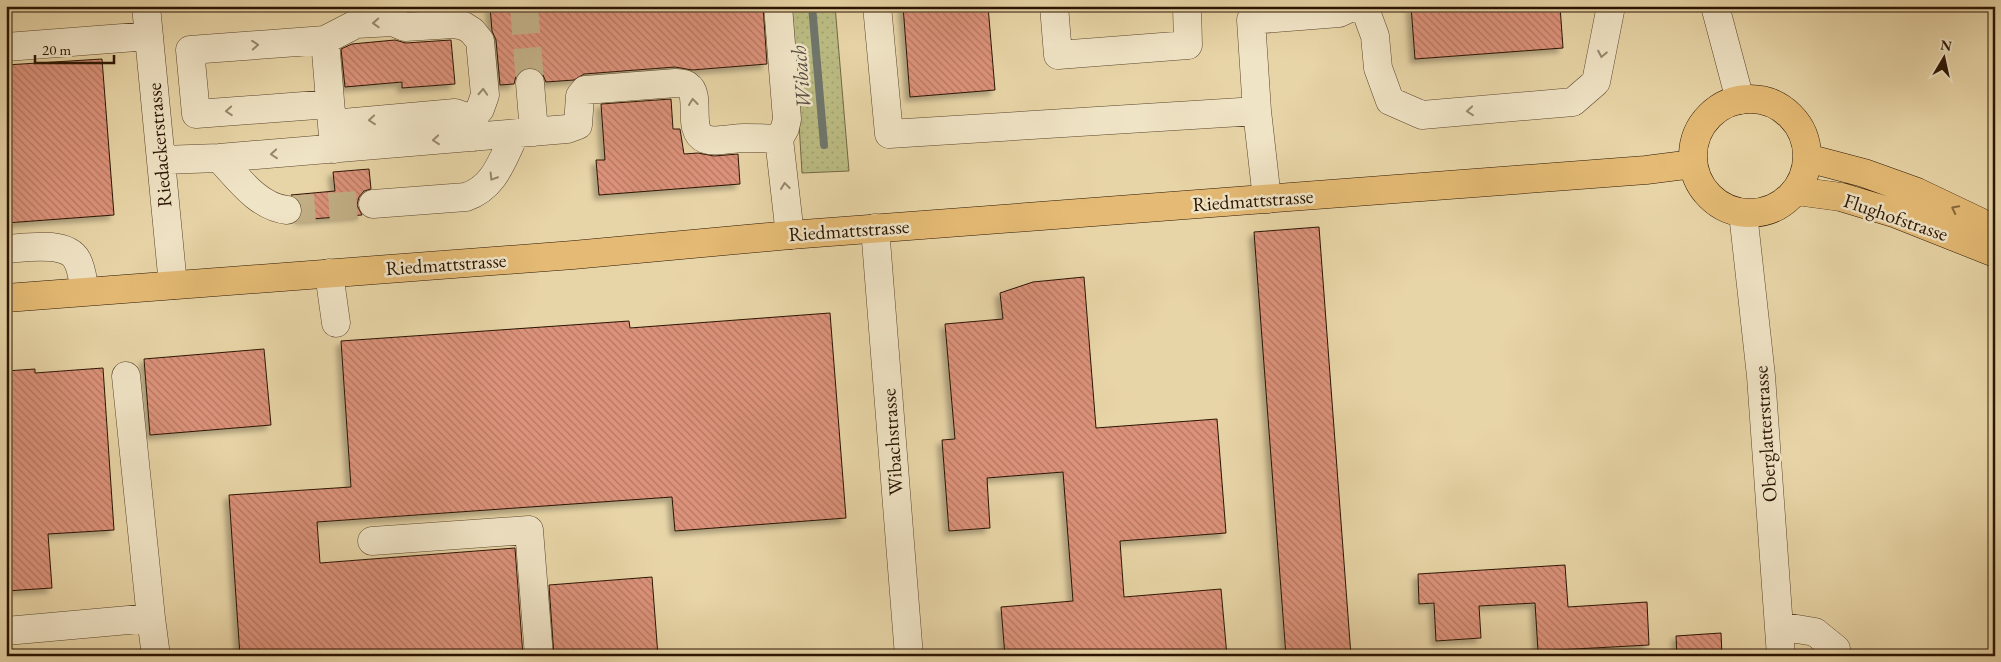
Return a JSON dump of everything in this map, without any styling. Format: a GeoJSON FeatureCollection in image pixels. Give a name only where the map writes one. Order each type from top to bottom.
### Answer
{"type":"FeatureCollection","features":[{"type":"Feature","properties":{"kind":"main road"},"geometry":{"type":"LineString","coordinates":[[1756,99],[1773,104],[1787,113],[1798,126],[1805,141],[1807,158],[1804,175],[1796,191],[1785,201],[1773,209],[1758,213],[1743,213],[1728,210],[1715,202],[1704,191],[1697,178],[1693,164],[1693,146],[1699,130],[1709,116],[1723,106],[1740,100],[1756,99]]}},
{"type":"Feature","properties":{"kind":"main road","name":"Flughofstrasse"},"geometry":{"type":"LineString","coordinates":[[1807,158],[1864,173],[1916,192],[1980,222],[1995,237]]}},
{"type":"Feature","properties":{"kind":"main road","name":"Riedmattstrasse"},"geometry":{"type":"LineString","coordinates":[[6,298],[573,255],[875,228],[1646,170],[1693,164]]}},
{"type":"Feature","properties":{"kind":"main road","name":"Flughofstrasse"},"geometry":{"type":"LineString","coordinates":[[1796,191],[1841,197],[1894,213],[1995,253]]}},
{"type":"Feature","properties":{"kind":"street","name":"Riedackerstrasse"},"geometry":{"type":"LineString","coordinates":[[146,6],[173,284]]}},
{"type":"Feature","properties":{"kind":"street"},"geometry":{"type":"LineString","coordinates":[[778,6],[787,119],[785,128],[779,138],[790,235]]}},
{"type":"Feature","properties":{"kind":"street"},"geometry":{"type":"LineString","coordinates":[[877,6],[889,134],[1257,111]]}},
{"type":"Feature","properties":{"kind":"street"},"geometry":{"type":"LineString","coordinates":[[1054,6],[1058,55],[1188,45],[1187,6]]}},
{"type":"Feature","properties":{"kind":"street"},"geometry":{"type":"LineString","coordinates":[[1267,199],[1244,13],[1338,13],[1354,6]]}},
{"type":"Feature","properties":{"kind":"street"},"geometry":{"type":"LineString","coordinates":[[1364,6],[1375,36],[1378,68],[1390,100],[1422,115],[1573,102],[1596,82],[1611,6]]}},
{"type":"Feature","properties":{"kind":"street"},"geometry":{"type":"LineString","coordinates":[[1715,6],[1740,100]]}},
{"type":"Feature","properties":{"kind":"street"},"geometry":{"type":"LineString","coordinates":[[472,128],[485,95],[480,41],[472,31],[464,26],[454,24],[405,27],[393,22],[356,24],[325,40],[190,50],[196,114],[332,126],[472,128],[524,133],[567,130],[576,127],[579,122],[580,96],[585,90],[676,83],[687,85],[692,92],[696,125],[699,135],[703,138],[716,140],[779,138]]}},
{"type":"Feature","properties":{"kind":"street"},"geometry":{"type":"LineString","coordinates":[[6,47],[149,36]]}},
{"type":"Feature","properties":{"kind":"street"},"geometry":{"type":"LineString","coordinates":[[325,40],[332,126]]}},
{"type":"Feature","properties":{"kind":"street"},"geometry":{"type":"LineString","coordinates":[[373,204],[466,197],[477,194],[491,180],[524,133],[530,83]]}},
{"type":"Feature","properties":{"kind":"street"},"geometry":{"type":"LineString","coordinates":[[162,160],[219,158],[332,126]]}},
{"type":"Feature","properties":{"kind":"street"},"geometry":{"type":"LineString","coordinates":[[219,158],[261,200],[277,209],[287,210]]}},
{"type":"Feature","properties":{"kind":"street","name":"Oberglatterstrasse"},"geometry":{"type":"LineString","coordinates":[[1743,213],[1761,376],[1781,656]]}},
{"type":"Feature","properties":{"kind":"street","name":"Wibachstrasse"},"geometry":{"type":"LineString","coordinates":[[875,228],[909,656]]}},
{"type":"Feature","properties":{"kind":"street"},"geometry":{"type":"LineString","coordinates":[[6,249],[53,247],[70,253],[79,263],[85,291]]}},
{"type":"Feature","properties":{"kind":"street"},"geometry":{"type":"LineString","coordinates":[[329,273],[336,323]]}},
{"type":"Feature","properties":{"kind":"street"},"geometry":{"type":"LineString","coordinates":[[126,376],[156,656]]}},
{"type":"Feature","properties":{"kind":"street"},"geometry":{"type":"LineString","coordinates":[[372,541],[529,530],[539,656]]}},
{"type":"Feature","properties":{"kind":"street"},"geometry":{"type":"LineString","coordinates":[[6,630],[151,618]]}},
{"type":"Feature","properties":{"kind":"street"},"geometry":{"type":"LineString","coordinates":[[1779,626],[1815,632],[1836,649],[1836,656]]}},
{"type":"Feature","properties":{"kind":"green space"},"geometry":{"type":"Polygon","coordinates":[[[792,6],[835,6],[849,171],[802,173],[792,6]]]}},
{"type":"Feature","properties":{"kind":"building"},"geometry":{"type":"Polygon","coordinates":[[[490,6],[763,6],[767,64],[692,70],[675,67],[584,74],[574,80],[546,82],[543,75],[537,69],[528,68],[521,70],[516,76],[514,84],[500,85],[496,40],[492,31],[490,6]]]}},
{"type":"Feature","properties":{"kind":"building"},"geometry":{"type":"Polygon","coordinates":[[[903,6],[988,6],[995,90],[910,97],[903,6]]]}},
{"type":"Feature","properties":{"kind":"building"},"geometry":{"type":"Polygon","coordinates":[[[1411,6],[1560,6],[1563,48],[1415,59],[1411,6]]]}},
{"type":"Feature","properties":{"kind":"building"},"geometry":{"type":"Polygon","coordinates":[[[395,40],[406,43],[451,40],[455,84],[402,88],[402,82],[345,87],[341,49],[352,44],[395,40]]]}},
{"type":"Feature","properties":{"kind":"building"},"geometry":{"type":"Polygon","coordinates":[[[102,59],[114,215],[6,223],[6,65],[102,59]]]}},
{"type":"Feature","properties":{"kind":"building"},"geometry":{"type":"Polygon","coordinates":[[[671,99],[673,129],[680,129],[684,154],[698,153],[714,156],[738,154],[740,184],[599,195],[596,160],[605,160],[601,104],[671,99]]]}},
{"type":"Feature","properties":{"kind":"building"},"geometry":{"type":"Polygon","coordinates":[[[369,169],[371,189],[364,191],[359,197],[357,205],[362,215],[299,220],[302,206],[298,199],[291,195],[335,191],[333,172],[369,169]]]}},
{"type":"Feature","properties":{"kind":"building"},"geometry":{"type":"Polygon","coordinates":[[[1319,227],[1351,656],[1286,656],[1254,232],[1319,227]]]}},
{"type":"Feature","properties":{"kind":"building"},"geometry":{"type":"Polygon","coordinates":[[[1084,277],[1096,428],[1217,419],[1226,533],[1120,541],[1124,597],[1221,589],[1227,656],[1005,656],[1001,607],[1073,601],[1063,472],[987,478],[990,528],[949,531],[942,440],[955,439],[945,324],[1003,319],[1000,293],[1033,282],[1084,277]]]}},
{"type":"Feature","properties":{"kind":"building"},"geometry":{"type":"Polygon","coordinates":[[[830,313],[846,518],[675,531],[672,497],[317,522],[320,563],[515,548],[523,656],[240,656],[229,495],[351,487],[341,341],[629,321],[630,328],[830,313]]]}},
{"type":"Feature","properties":{"kind":"building"},"geometry":{"type":"Polygon","coordinates":[[[264,349],[271,425],[150,435],[144,359],[264,349]]]}},
{"type":"Feature","properties":{"kind":"building"},"geometry":{"type":"Polygon","coordinates":[[[103,368],[114,530],[48,534],[52,588],[6,591],[6,371],[35,369],[35,373],[103,368]]]}},
{"type":"Feature","properties":{"kind":"building"},"geometry":{"type":"Polygon","coordinates":[[[1565,565],[1568,607],[1647,602],[1649,645],[1538,651],[1535,603],[1479,606],[1481,638],[1436,641],[1434,603],[1419,604],[1418,574],[1565,565]]]}},
{"type":"Feature","properties":{"kind":"building"},"geometry":{"type":"Polygon","coordinates":[[[652,577],[658,656],[554,656],[549,585],[652,577]]]}},
{"type":"Feature","properties":{"kind":"building"},"geometry":{"type":"Polygon","coordinates":[[[1721,633],[1722,656],[1677,656],[1676,636],[1721,633]]]}},
{"type":"Feature","properties":{"kind":"waterway","name":"Wibach"},"geometry":{"type":"LineString","coordinates":[[812,6],[824,145]]}},
{"type":"Feature","properties":{"kind":"tunnel"},"geometry":{"type":"LineString","coordinates":[[524,6],[530,83]]}},
{"type":"Feature","properties":{"kind":"tunnel"},"geometry":{"type":"LineString","coordinates":[[287,210],[373,204]]}}]}
